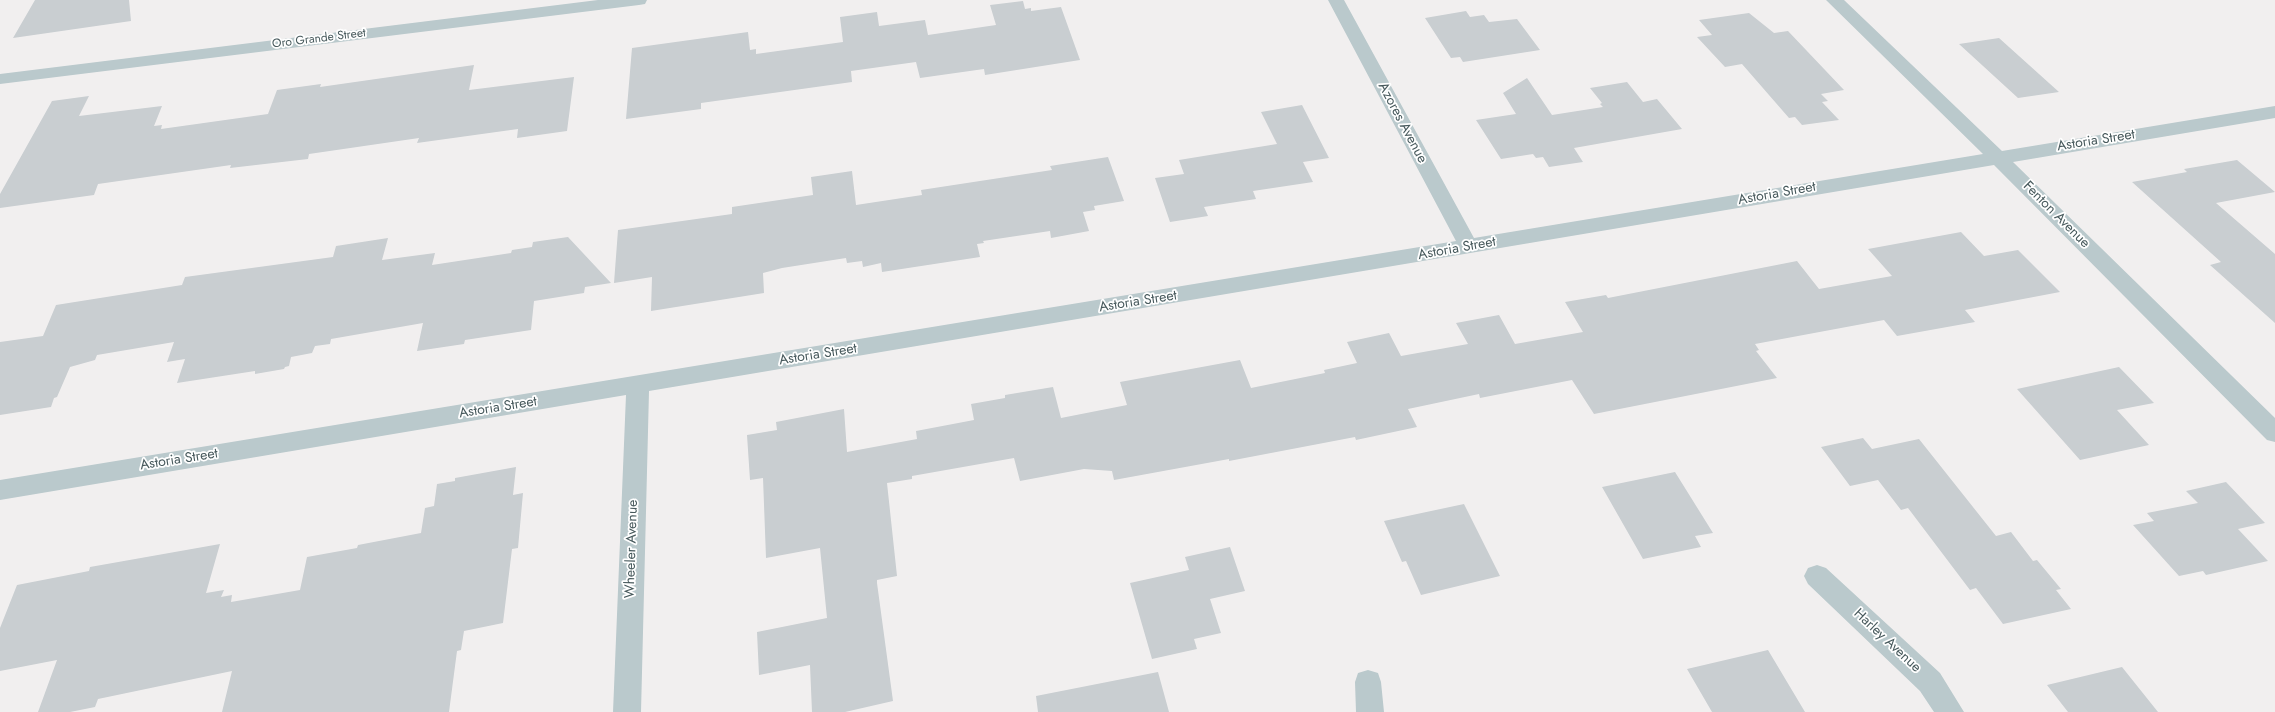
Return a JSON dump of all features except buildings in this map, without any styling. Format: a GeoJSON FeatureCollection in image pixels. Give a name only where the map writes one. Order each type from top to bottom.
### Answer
{"type":"FeatureCollection","features":[{"type":"Feature","properties":{"kind":"street","name":"Oro Grande Street"},"geometry":{"type":"LineString","coordinates":[[0,78],[639,0]]}},
{"type":"Feature","properties":{"kind":"street","name":"Azores Avenue"},"geometry":{"type":"LineString","coordinates":[[1336,0],[1469,247]]}},
{"type":"Feature","properties":{"kind":"street","name":"Fenton Avenue"},"geometry":{"type":"LineString","coordinates":[[1834,0],[1997,157],[2275,433]]}},
{"type":"Feature","properties":{"kind":"street","name":"Astoria Street"},"geometry":{"type":"LineString","coordinates":[[0,490],[2275,112]]}},
{"type":"Feature","properties":{"kind":"street","name":"Wheeler Avenue"},"geometry":{"type":"LineString","coordinates":[[627,712],[638,385]]}},
{"type":"Feature","properties":{"kind":"street","name":"Harley Avenue"},"geometry":{"type":"LineString","coordinates":[[1817,576],[1930,682],[1950,712]]}},
{"type":"Feature","properties":{"kind":"street"},"geometry":{"type":"LineString","coordinates":[[1368,682],[1370,712]]}}]}
